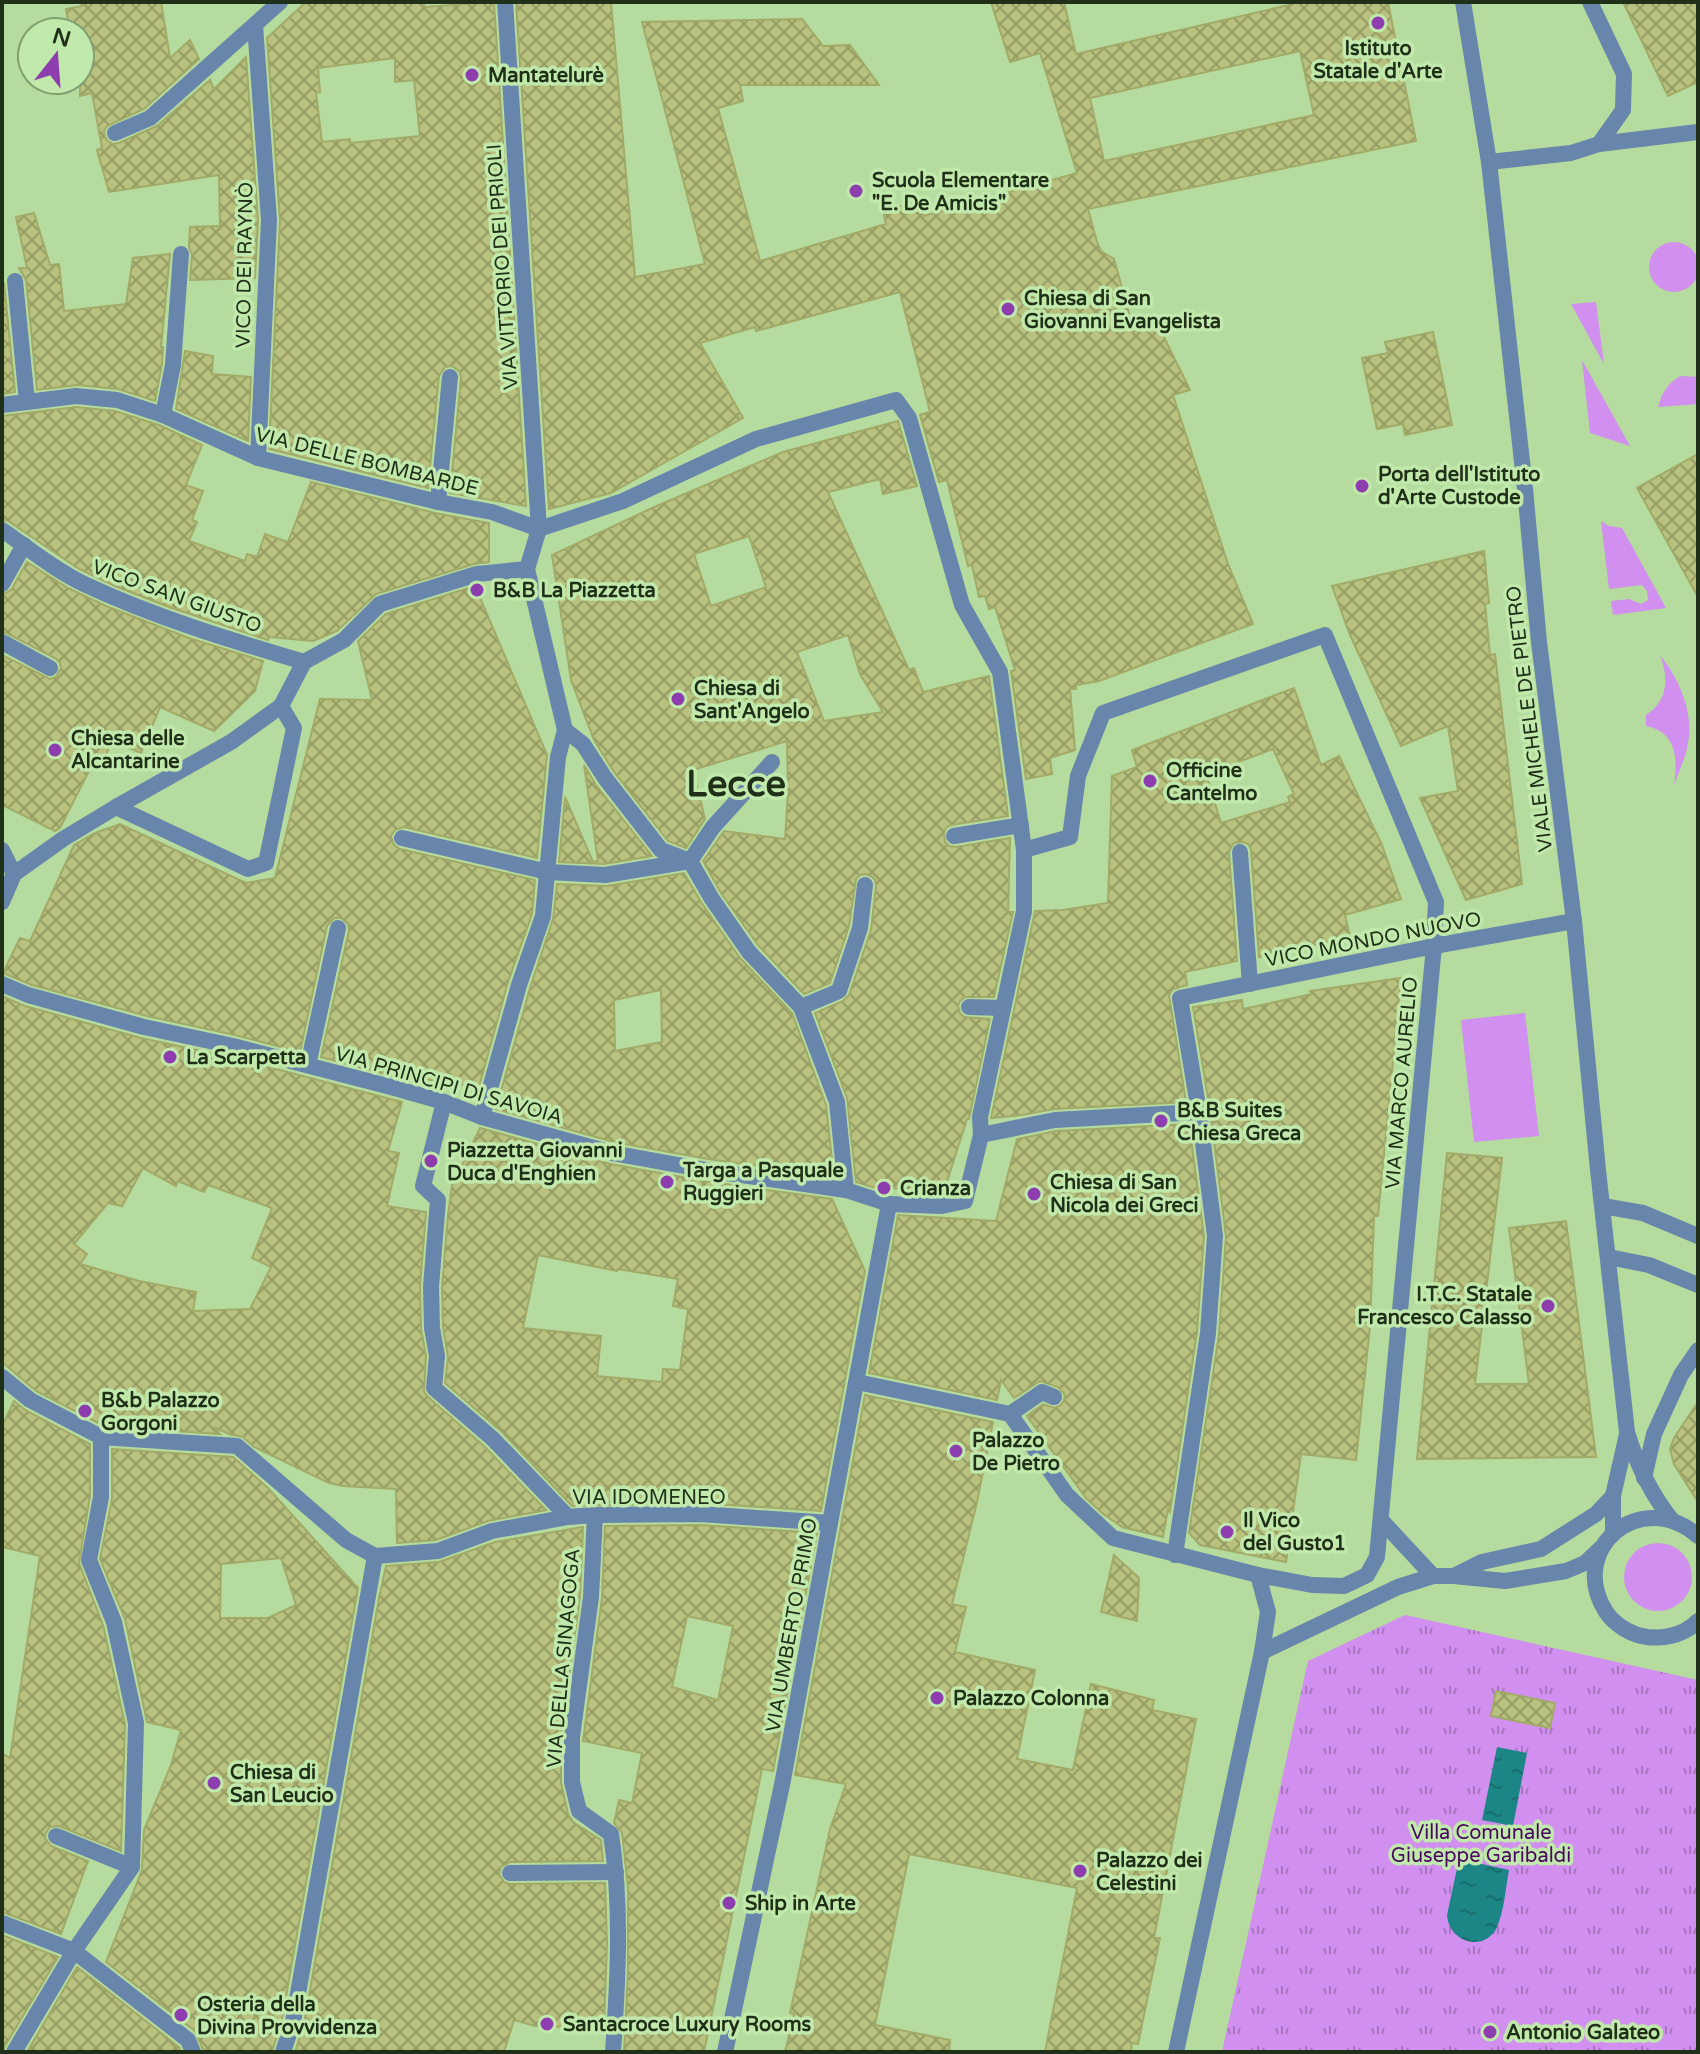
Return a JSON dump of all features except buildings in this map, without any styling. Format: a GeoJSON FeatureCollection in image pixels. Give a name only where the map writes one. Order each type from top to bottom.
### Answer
{"type":"FeatureCollection","features":[{"type":"Feature","properties":{"kind":"street"},"geometry":{"type":"LineString","coordinates":[[115,133],[150,118],[280,2]]}},
{"type":"Feature","properties":{"kind":"street","name":"VIA VITTORIO DEI PRIOLI"},"geometry":{"type":"LineString","coordinates":[[505,2],[539,529]]}},
{"type":"Feature","properties":{"kind":"street","name":"VIALE MICHELE DE PIETRO"},"geometry":{"type":"LineString","coordinates":[[1463,2],[1489,162],[1539,642],[1574,921],[1627,1432],[1644,1478],[1672,1520]]}},
{"type":"Feature","properties":{"kind":"street"},"geometry":{"type":"LineString","coordinates":[[1590,2],[1624,74],[1623,110],[1599,144]]}},
{"type":"Feature","properties":{"kind":"street","name":"VICO DEI RAYNÒ"},"geometry":{"type":"LineString","coordinates":[[255,25],[269,220],[258,458]]}},
{"type":"Feature","properties":{"kind":"street"},"geometry":{"type":"LineString","coordinates":[[1489,162],[1571,153],[1599,144],[1698,132]]}},
{"type":"Feature","properties":{"kind":"street"},"geometry":{"type":"LineString","coordinates":[[163,415],[173,365],[181,254]]}},
{"type":"Feature","properties":{"kind":"street"},"geometry":{"type":"LineString","coordinates":[[15,281],[27,402]]}},
{"type":"Feature","properties":{"kind":"street"},"geometry":{"type":"LineString","coordinates":[[438,502],[450,377]]}},
{"type":"Feature","properties":{"kind":"street","name":"VIA DELLE BOMBARDE"},"geometry":{"type":"LineString","coordinates":[[2,405],[76,396],[117,400],[163,415],[258,458],[492,512],[539,529]]}},
{"type":"Feature","properties":{"kind":"street"},"geometry":{"type":"LineString","coordinates":[[482,1117],[519,985],[543,916],[558,757],[565,730],[527,569],[539,529],[623,501],[756,439],[896,400],[909,418],[962,605],[1000,672],[1024,850],[1024,911],[980,1117],[981,1135],[1055,1120],[1199,1112],[1215,1236],[1208,1333],[1175,1555]]}},
{"type":"Feature","properties":{"kind":"street","name":"VICO SAN GIUSTO"},"geometry":{"type":"LineString","coordinates":[[2,530],[82,583],[152,612],[304,662]]}},
{"type":"Feature","properties":{"kind":"street"},"geometry":{"type":"LineString","coordinates":[[2,584],[24,545]]}},
{"type":"Feature","properties":{"kind":"street"},"geometry":{"type":"LineString","coordinates":[[2,902],[14,874],[63,839],[231,742],[281,706],[304,662],[344,640],[380,604],[477,574],[527,569]]}},
{"type":"Feature","properties":{"kind":"street","name":"VIA MARCO AURELIO"},"geometry":{"type":"LineString","coordinates":[[1024,850],[1070,837],[1078,776],[1103,713],[1325,635],[1436,902],[1377,1557],[1367,1575],[1344,1586],[1312,1585],[1258,1575]]}},
{"type":"Feature","properties":{"kind":"street"},"geometry":{"type":"LineString","coordinates":[[2,642],[50,668]]}},
{"type":"Feature","properties":{"kind":"street"},"geometry":{"type":"LineString","coordinates":[[116,807],[248,869],[266,863],[294,728],[281,706]]}},
{"type":"Feature","properties":{"kind":"street"},"geometry":{"type":"LineString","coordinates":[[565,730],[583,744],[605,778],[661,850],[690,861],[749,952],[801,1007],[837,1102],[846,1190]]}},
{"type":"Feature","properties":{"kind":"street"},"geometry":{"type":"LineString","coordinates":[[402,838],[548,872],[605,875],[690,861],[713,827],[772,762]]}},
{"type":"Feature","properties":{"kind":"street"},"geometry":{"type":"LineString","coordinates":[[954,836],[1021,825]]}},
{"type":"Feature","properties":{"kind":"street"},"geometry":{"type":"LineString","coordinates":[[2,850],[14,874]]}},
{"type":"Feature","properties":{"kind":"street"},"geometry":{"type":"LineString","coordinates":[[1240,852],[1250,984]]}},
{"type":"Feature","properties":{"kind":"street"},"geometry":{"type":"LineString","coordinates":[[801,1007],[839,991],[860,928],[865,885]]}},
{"type":"Feature","properties":{"kind":"street","name":"VICO MONDO NUOVO"},"geometry":{"type":"LineString","coordinates":[[1199,1112],[1180,998],[1574,921]]}},
{"type":"Feature","properties":{"kind":"street"},"geometry":{"type":"LineString","coordinates":[[308,1065],[338,928]]}},
{"type":"Feature","properties":{"kind":"street","name":"VIA PRINCIPI DI SAVOIA"},"geometry":{"type":"LineString","coordinates":[[2,984],[28,995],[144,1027],[233,1046],[444,1102],[482,1117],[612,1153],[846,1190],[889,1204],[942,1206],[965,1201],[981,1135]]}},
{"type":"Feature","properties":{"kind":"street"},"geometry":{"type":"LineString","coordinates":[[969,1007],[1003,1008]]}},
{"type":"Feature","properties":{"kind":"street"},"geometry":{"type":"LineString","coordinates":[[444,1102],[423,1186],[438,1200],[431,1287],[432,1328],[437,1356],[434,1388],[493,1439],[568,1517]]}},
{"type":"Feature","properties":{"kind":"street","name":"VIA UMBERTO PRIMO"},"geometry":{"type":"LineString","coordinates":[[725,2052],[783,1780],[889,1204]]}},
{"type":"Feature","properties":{"kind":"street"},"geometry":{"type":"LineString","coordinates":[[1603,1206],[1643,1213],[1698,1236]]}},
{"type":"Feature","properties":{"kind":"street"},"geometry":{"type":"LineString","coordinates":[[1609,1257],[1649,1265],[1698,1285]]}},
{"type":"Feature","properties":{"kind":"street"},"geometry":{"type":"LineString","coordinates":[[1644,1478],[1654,1434],[1681,1375],[1698,1350]]}},
{"type":"Feature","properties":{"kind":"street"},"geometry":{"type":"LineString","coordinates":[[2,1377],[30,1400],[101,1437],[237,1446],[346,1540],[375,1556],[293,2022],[283,2052]]}},
{"type":"Feature","properties":{"kind":"street"},"geometry":{"type":"LineString","coordinates":[[857,1382],[1010,1414],[1067,1495],[1113,1538],[1258,1575],[1268,1612],[1262,1652],[1176,2052]]}},
{"type":"Feature","properties":{"kind":"street"},"geometry":{"type":"LineString","coordinates":[[1010,1414],[1042,1392],[1054,1397]]}},
{"type":"Feature","properties":{"kind":"street","name":"VIALE MICHELE DE PIETRO"},"geometry":{"type":"LineString","coordinates":[[1627,1432],[1613,1496],[1608,1540],[1596,1564],[1595,1583],[1600,1601],[1610,1617],[1624,1629],[1643,1636],[1662,1638],[1680,1635],[1697,1623]]}},
{"type":"Feature","properties":{"kind":"street"},"geometry":{"type":"LineString","coordinates":[[14,2052],[74,1951],[132,1867],[136,1723],[114,1622],[89,1560],[101,1497],[101,1437]]}},
{"type":"Feature","properties":{"kind":"street"},"geometry":{"type":"LineString","coordinates":[[1454,1576],[1482,1562],[1541,1549],[1596,1514],[1613,1496]]}},
{"type":"Feature","properties":{"kind":"street","name":"VIA IDOMENEO"},"geometry":{"type":"LineString","coordinates":[[375,1556],[438,1551],[492,1531],[595,1515],[700,1514],[830,1523]]}},
{"type":"Feature","properties":{"kind":"street","name":"VIA DELLA SINAGOGA"},"geometry":{"type":"LineString","coordinates":[[595,1515],[591,1597],[572,1737],[572,1782],[579,1811],[611,1834],[617,1920],[613,2052]]}},
{"type":"Feature","properties":{"kind":"street"},"geometry":{"type":"LineString","coordinates":[[1262,1652],[1398,1587],[1433,1576],[1505,1581],[1566,1571],[1585,1563],[1626,1525],[1641,1519],[1656,1517],[1672,1520],[1688,1527],[1698,1536]]}},
{"type":"Feature","properties":{"kind":"street"},"geometry":{"type":"LineString","coordinates":[[1381,1520],[1433,1576]]}},
{"type":"Feature","properties":{"kind":"street"},"geometry":{"type":"LineString","coordinates":[[56,1836],[132,1867]]}},
{"type":"Feature","properties":{"kind":"street"},"geometry":{"type":"LineString","coordinates":[[510,1873],[616,1872]]}},
{"type":"Feature","properties":{"kind":"street"},"geometry":{"type":"LineString","coordinates":[[2,1923],[74,1951],[188,2040],[193,2052]]}},
{"type":"Feature","properties":{"kind":"green space"},"geometry":{"type":"Polygon","coordinates":[[[1674,242],[1692,249],[1699,267],[1692,285],[1674,292],[1656,285],[1649,267],[1656,249],[1674,242]]]}},
{"type":"Feature","properties":{"kind":"green space"},"geometry":{"type":"Polygon","coordinates":[[[1596,302],[1604,364],[1571,304],[1596,302]]]}},
{"type":"Feature","properties":{"kind":"green space"},"geometry":{"type":"Polygon","coordinates":[[[1582,360],[1630,446],[1590,433],[1582,360]]]}},
{"type":"Feature","properties":{"kind":"green space"},"geometry":{"type":"Polygon","coordinates":[[[1681,376],[1698,377],[1698,404],[1658,407],[1666,389],[1681,376]]]}},
{"type":"Feature","properties":{"kind":"green space"},"geometry":{"type":"Polygon","coordinates":[[[1601,521],[1622,528],[1666,608],[1613,615],[1611,601],[1629,599],[1641,604],[1648,600],[1647,591],[1642,585],[1609,589],[1601,521]]]}},
{"type":"Feature","properties":{"kind":"green space"},"geometry":{"type":"Polygon","coordinates":[[[1660,655],[1679,685],[1689,720],[1687,748],[1674,785],[1676,766],[1670,740],[1656,729],[1646,726],[1646,715],[1659,703],[1665,688],[1660,655]]]}},
{"type":"Feature","properties":{"kind":"green space"},"geometry":{"type":"Polygon","coordinates":[[[1525,1013],[1539,1136],[1474,1142],[1461,1020],[1525,1013]]]}},
{"type":"Feature","properties":{"kind":"green space"},"geometry":{"type":"Polygon","coordinates":[[[1658,1543],[1682,1553],[1692,1577],[1682,1601],[1658,1611],[1634,1601],[1624,1577],[1634,1553],[1658,1543]]]}},
{"type":"Feature","properties":{"kind":"green space","name":"Villa Comunale Giuseppe Garibaldi"},"geometry":{"type":"Polygon","coordinates":[[[1405,1615],[1698,1680],[1698,2052],[1222,2052],[1308,1661],[1405,1615]]]}},
{"type":"Feature","properties":{"kind":"water"},"geometry":{"type":"Polygon","coordinates":[[[1497,1747],[1527,1753],[1513,1826],[1482,1820],[1497,1747]]]}},
{"type":"Feature","properties":{"kind":"water"},"geometry":{"type":"Polygon","coordinates":[[[1459,1859],[1509,1870],[1497,1927],[1484,1940],[1476,1942],[1461,1938],[1449,1925],[1447,1915],[1459,1859]]]}},
{"type":"Feature","properties":{"kind":"place","name":"Istituto Statale d'Arte"},"geometry":{"type":"Point","coordinates":[1378,23]}},
{"type":"Feature","properties":{"kind":"place","name":"Mantatelurè"},"geometry":{"type":"Point","coordinates":[472,75]}},
{"type":"Feature","properties":{"kind":"place","name":"Scuola Elementare \"E. De Amicis\""},"geometry":{"type":"Point","coordinates":[856,191]}},
{"type":"Feature","properties":{"kind":"place","name":"Chiesa di San Giovanni Evangelista"},"geometry":{"type":"Point","coordinates":[1008,309]}},
{"type":"Feature","properties":{"kind":"place","name":"Porta dell'Istituto d'Arte Custode"},"geometry":{"type":"Point","coordinates":[1362,486]}},
{"type":"Feature","properties":{"kind":"place","name":"B&B La Piazzetta"},"geometry":{"type":"Point","coordinates":[477,590]}},
{"type":"Feature","properties":{"kind":"place","name":"Chiesa di Sant'Angelo"},"geometry":{"type":"Point","coordinates":[678,699]}},
{"type":"Feature","properties":{"kind":"place","name":"Chiesa delle Alcantarine"},"geometry":{"type":"Point","coordinates":[55,750]}},
{"type":"Feature","properties":{"kind":"place","name":"Officine Cantelmo"},"geometry":{"type":"Point","coordinates":[1150,781]}},
{"type":"Feature","properties":{"kind":"place","name":"La Scarpetta"},"geometry":{"type":"Point","coordinates":[170,1057]}},
{"type":"Feature","properties":{"kind":"place","name":"B&B Suites Chiesa Greca"},"geometry":{"type":"Point","coordinates":[1161,1121]}},
{"type":"Feature","properties":{"kind":"place","name":"Piazzetta Giovanni Duca d'Enghien"},"geometry":{"type":"Point","coordinates":[431,1161]}},
{"type":"Feature","properties":{"kind":"place","name":"Targa a Pasquale Ruggieri"},"geometry":{"type":"Point","coordinates":[667,1182]}},
{"type":"Feature","properties":{"kind":"place","name":"Crianza"},"geometry":{"type":"Point","coordinates":[884,1188]}},
{"type":"Feature","properties":{"kind":"place","name":"Chiesa di San Nicola dei Greci"},"geometry":{"type":"Point","coordinates":[1034,1194]}},
{"type":"Feature","properties":{"kind":"place","name":"I.T.C. Statale Francesco Calasso"},"geometry":{"type":"Point","coordinates":[1548,1306]}},
{"type":"Feature","properties":{"kind":"place","name":"B&b Palazzo Gorgoni"},"geometry":{"type":"Point","coordinates":[85,1411]}},
{"type":"Feature","properties":{"kind":"place","name":"Palazzo De Pietro"},"geometry":{"type":"Point","coordinates":[956,1451]}},
{"type":"Feature","properties":{"kind":"place","name":"Il Vico del Gusto1"},"geometry":{"type":"Point","coordinates":[1227,1532]}},
{"type":"Feature","properties":{"kind":"place","name":"Palazzo Colonna"},"geometry":{"type":"Point","coordinates":[937,1698]}},
{"type":"Feature","properties":{"kind":"place","name":"Chiesa di San Leucio"},"geometry":{"type":"Point","coordinates":[214,1783]}},
{"type":"Feature","properties":{"kind":"place","name":"Palazzo dei Celestini"},"geometry":{"type":"Point","coordinates":[1080,1871]}},
{"type":"Feature","properties":{"kind":"place","name":"Ship in Arte"},"geometry":{"type":"Point","coordinates":[729,1903]}},
{"type":"Feature","properties":{"kind":"place","name":"Osteria della Divina Provvidenza"},"geometry":{"type":"Point","coordinates":[181,2015]}},
{"type":"Feature","properties":{"kind":"place","name":"Santacroce Luxury Rooms"},"geometry":{"type":"Point","coordinates":[547,2024]}},
{"type":"Feature","properties":{"kind":"place","name":"Antonio Galateo"},"geometry":{"type":"Point","coordinates":[1490,2032]}},
{"type":"Feature","properties":{"kind":"district","name":"Lecce"},"geometry":{"type":"Point","coordinates":[736,783]}}]}
